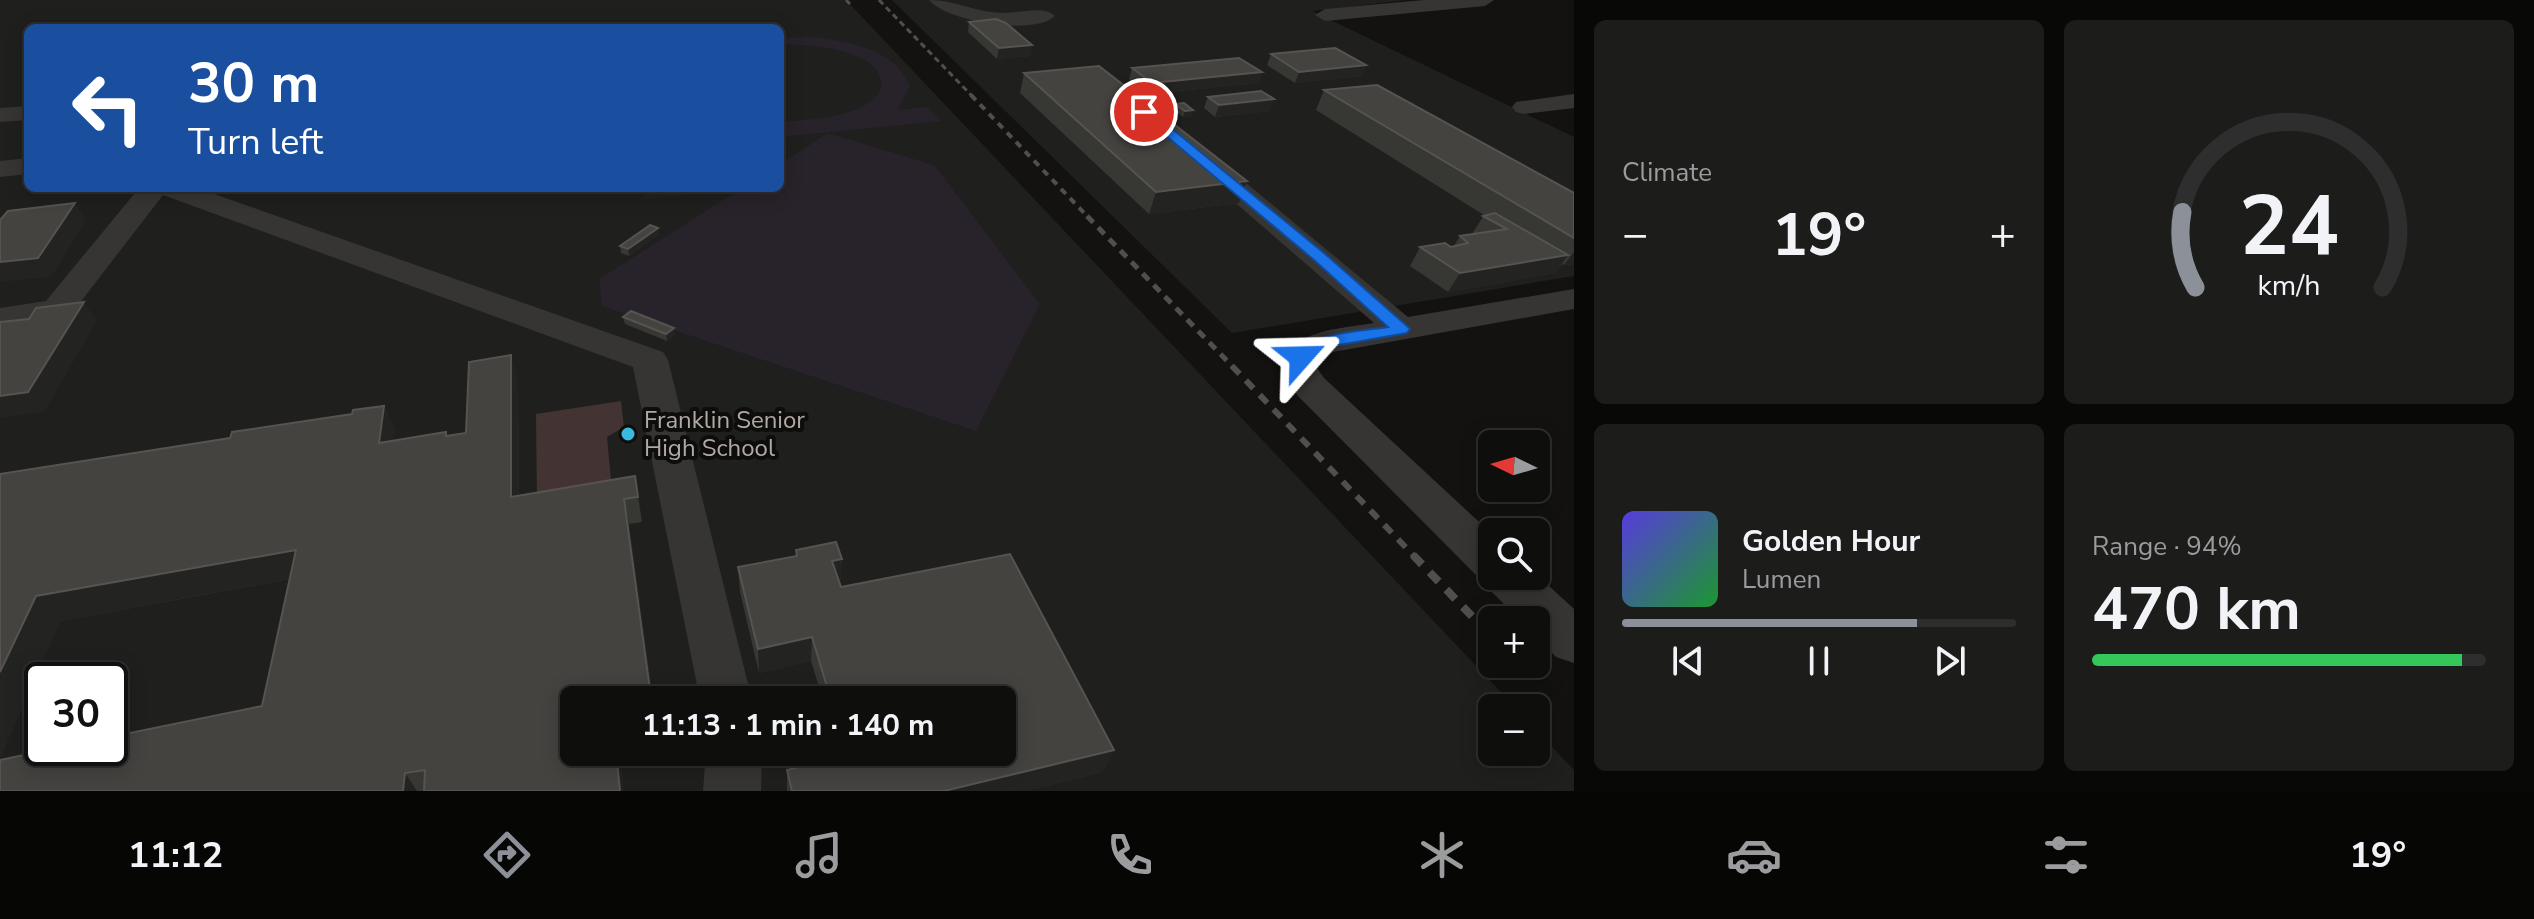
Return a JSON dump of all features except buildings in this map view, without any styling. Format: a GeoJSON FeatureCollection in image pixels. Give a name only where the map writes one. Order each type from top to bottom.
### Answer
{"type":"FeatureCollection","features":[{"type":"Feature","properties":{"kind":"street"},"geometry":{"type":"LineString","coordinates":[[938,0],[960,13],[984,18],[1045,16]]}},
{"type":"Feature","properties":{"kind":"street"},"geometry":{"type":"LineString","coordinates":[[1325,15],[1485,0]]}},
{"type":"Feature","properties":{"kind":"street"},"geometry":{"type":"LineString","coordinates":[[1524,107],[1574,101]]}},
{"type":"Feature","properties":{"kind":"street"},"geometry":{"type":"LineString","coordinates":[[0,115],[24,113]]}},
{"type":"Feature","properties":{"kind":"street"},"geometry":{"type":"LineString","coordinates":[[1179,141],[1401,329]]}},
{"type":"Feature","properties":{"kind":"street"},"geometry":{"type":"LineString","coordinates":[[0,169],[24,166]]}},
{"type":"Feature","properties":{"kind":"street"},"geometry":{"type":"LineString","coordinates":[[0,318],[57,310],[151,192]]}},
{"type":"Feature","properties":{"kind":"street"},"geometry":{"type":"LineString","coordinates":[[181,192],[650,360],[722,686]]}},
{"type":"Feature","properties":{"kind":"street"},"geometry":{"type":"LineString","coordinates":[[1478,548],[1311,387],[1299,368],[1301,357],[1323,343],[1574,299]]}},
{"type":"Feature","properties":{"kind":"street"},"geometry":{"type":"LineString","coordinates":[[1521,590],[1574,641]]}},
{"type":"Feature","properties":{"kind":"street"},"geometry":{"type":"LineString","coordinates":[[732,791],[733,766]]}},
{"type":"Feature","properties":{"kind":"shaded area","name":"Franklin Senior High School"},"geometry":{"type":"Polygon","coordinates":[[[0,0],[846,0],[1478,668],[1478,678],[1488,678],[1503,694],[1478,694],[1478,766],[1550,766],[1550,745],[1574,770],[1574,791],[0,791],[0,0]]]}},
{"type":"Feature","properties":{"kind":"shaded area"},"geometry":{"type":"Polygon","coordinates":[[[892,0],[1407,0],[1312,11],[1574,137],[1574,276],[1232,333],[892,0]]]}},
{"type":"Feature","properties":{"kind":"shaded area"},"geometry":{"type":"Polygon","coordinates":[[[816,37],[844,42],[883,56],[903,74],[910,86],[897,110],[927,107],[941,121],[784,137],[784,122],[827,117],[861,107],[878,94],[881,80],[876,69],[853,55],[822,47],[784,45],[784,38],[816,37]]]}},
{"type":"Feature","properties":{"kind":"shaded area"},"geometry":{"type":"Polygon","coordinates":[[[828,133],[934,165],[1040,304],[976,431],[602,306],[599,279],[736,192],[784,192],[784,161],[828,133]]]}},
{"type":"Feature","properties":{"kind":"shaded area"},"geometry":{"type":"Polygon","coordinates":[[[621,401],[624,427],[607,437],[612,491],[537,504],[536,414],[621,401]]]}},
{"type":"Feature","properties":{"kind":"railway"},"geometry":{"type":"LineString","coordinates":[[846,0],[850,4]]}},
{"type":"Feature","properties":{"kind":"railway"},"geometry":{"type":"LineString","coordinates":[[879,0],[973,97]]}},
{"type":"Feature","properties":{"kind":"railway"},"geometry":{"type":"LineString","coordinates":[[971,95],[1089,218]]}},
{"type":"Feature","properties":{"kind":"railway"},"geometry":{"type":"LineString","coordinates":[[1087,216],[1234,368]]}},
{"type":"Feature","properties":{"kind":"railway"},"geometry":{"type":"LineString","coordinates":[[1232,366],[1415,557]]}},
{"type":"Feature","properties":{"kind":"railway"},"geometry":{"type":"LineString","coordinates":[[1413,555],[1478,622]]}},
{"type":"Feature","properties":{"kind":"place","name":"Franklin Senior High School"},"geometry":{"type":"Point","coordinates":[628,434]}},
{"type":"Feature","properties":{"kind":"route"},"geometry":{"type":"LineString","coordinates":[[1144,112],[1401,329],[1323,343],[1301,357]]}}]}
